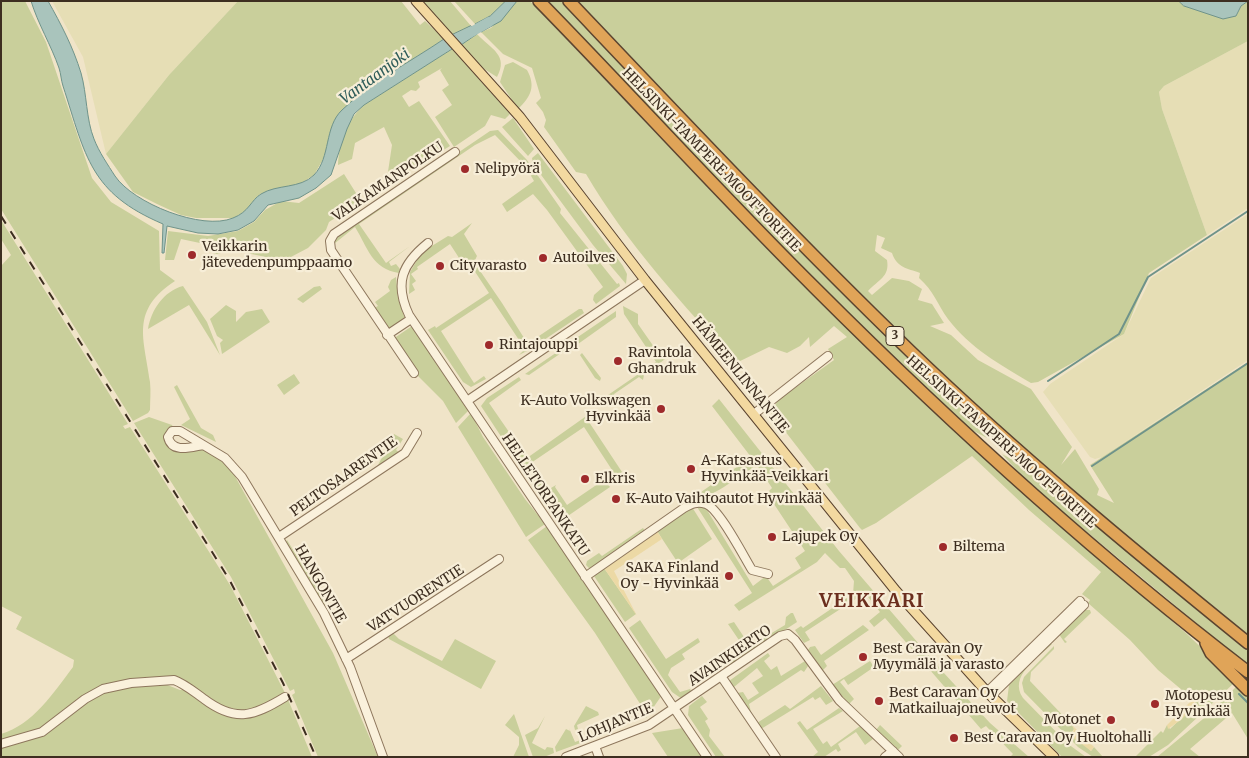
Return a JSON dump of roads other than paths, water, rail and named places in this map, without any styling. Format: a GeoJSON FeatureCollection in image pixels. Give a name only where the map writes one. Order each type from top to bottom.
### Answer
{"type":"FeatureCollection","features":[{"type":"Feature","properties":{"kind":"highway","name":"HELSINKI-TAMPERE MOOTTORITIE"},"geometry":{"type":"LineString","coordinates":[[569,1],[729,170],[912,352],[1005,439],[1095,517],[1248,643]]}},
{"type":"Feature","properties":{"kind":"highway","name":"HELSINKI-TAMPERE MOOTTORITIE"},"geometry":{"type":"LineString","coordinates":[[540,2],[720,192],[901,372],[1062,518],[1248,672]]}},
{"type":"Feature","properties":{"kind":"highway"},"geometry":{"type":"LineString","coordinates":[[1202,635],[1211,653],[1248,690]]}},
{"type":"Feature","properties":{"kind":"main road","name":"HÄMEENLINNANTIE"},"geometry":{"type":"LineString","coordinates":[[416,1],[520,117],[645,280],[896,591],[989,694],[1054,757]]}},
{"type":"Feature","properties":{"kind":"street","name":"VALKAMANPOLKU"},"geometry":{"type":"LineString","coordinates":[[414,373],[331,250],[332,237],[456,152]]}},
{"type":"Feature","properties":{"kind":"street","name":"HELLETORPANKATU"},"geometry":{"type":"LineString","coordinates":[[428,243],[409,261],[402,280],[403,301],[411,319],[707,757]]}},
{"type":"Feature","properties":{"kind":"street"},"geometry":{"type":"LineString","coordinates":[[467,401],[645,280]]}},
{"type":"Feature","properties":{"kind":"street"},"geometry":{"type":"LineString","coordinates":[[387,335],[411,319]]}},
{"type":"Feature","properties":{"kind":"street"},"geometry":{"type":"LineString","coordinates":[[754,414],[828,356]]}},
{"type":"Feature","properties":{"kind":"street","name":"PELTOSAARENTIE"},"geometry":{"type":"LineString","coordinates":[[279,537],[405,453],[417,433]]}},
{"type":"Feature","properties":{"kind":"street","name":"HANGONTIE"},"geometry":{"type":"LineString","coordinates":[[203,444],[225,458],[242,477],[324,613],[346,659],[383,757]]}},
{"type":"Feature","properties":{"kind":"street"},"geometry":{"type":"LineString","coordinates":[[585,577],[684,508],[698,502],[708,504],[722,521],[752,570],[768,574]]}},
{"type":"Feature","properties":{"kind":"street","name":"VATVUORENTIE"},"geometry":{"type":"LineString","coordinates":[[346,659],[498,559]]}},
{"type":"Feature","properties":{"kind":"street"},"geometry":{"type":"LineString","coordinates":[[989,694],[1082,603]]}},
{"type":"Feature","properties":{"kind":"street","name":"AVAINKIERTO"},"geometry":{"type":"LineString","coordinates":[[674,709],[780,636],[788,634],[795,640],[839,700],[896,754]]}},
{"type":"Feature","properties":{"kind":"street"},"geometry":{"type":"LineString","coordinates":[[721,676],[776,757]]}},
{"type":"Feature","properties":{"kind":"street"},"geometry":{"type":"LineString","coordinates":[[1,744],[42,732],[91,694],[112,686],[174,680],[182,683],[216,708],[237,714],[256,713],[285,697]]}},
{"type":"Feature","properties":{"kind":"street","name":"LOHJANTIE"},"geometry":{"type":"LineString","coordinates":[[566,757],[649,725],[674,709]]}},
{"type":"Feature","properties":{"kind":"street"},"geometry":{"type":"LineString","coordinates":[[595,746],[600,757]]}},
{"type":"Feature","properties":{"kind":"street"},"geometry":{"type":"LineString","coordinates":[[885,757],[896,754]]}},
{"type":"Feature","properties":{"kind":"water"},"geometry":{"type":"Polygon","coordinates":[[[31,1],[48,1],[66,36],[81,73],[89,123],[94,139],[115,176],[124,186],[152,205],[187,218],[204,221],[220,221],[233,218],[243,213],[261,194],[274,189],[295,185],[314,175],[323,160],[332,125],[342,110],[378,81],[444,39],[452,49],[364,105],[354,114],[331,175],[316,188],[299,198],[268,205],[254,221],[238,230],[218,234],[198,233],[167,226],[164,253],[162,253],[163,224],[139,212],[120,199],[105,185],[94,170],[78,133],[62,84],[59,68],[31,1]]]}},
{"type":"Feature","properties":{"kind":"water"},"geometry":{"type":"Polygon","coordinates":[[[506,1],[517,1],[501,21],[481,32],[475,24],[490,16],[506,1]]]}},
{"type":"Feature","properties":{"kind":"water"},"geometry":{"type":"Polygon","coordinates":[[[1179,1],[1248,1],[1241,6],[1236,16],[1223,19],[1184,6],[1179,1]]]}},
{"type":"Feature","properties":{"kind":"water"},"geometry":{"type":"Polygon","coordinates":[[[471,26],[477,34],[461,45],[452,35],[471,26]]]}},
{"type":"Feature","properties":{"kind":"waterway","name":"Vantaanjoki"},"geometry":{"type":"LineString","coordinates":[[436,52],[489,22]]}},
{"type":"Feature","properties":{"kind":"waterway"},"geometry":{"type":"LineString","coordinates":[[1048,381],[1119,334],[1148,277],[1248,211]]}},
{"type":"Feature","properties":{"kind":"waterway"},"geometry":{"type":"LineString","coordinates":[[1092,466],[1248,363]]}},
{"type":"Feature","properties":{"kind":"waterway"},"geometry":{"type":"LineString","coordinates":[[1239,694],[1248,703]]}},
{"type":"Feature","properties":{"kind":"railway"},"geometry":{"type":"LineString","coordinates":[[1,216],[229,579],[283,683],[316,757]]}},
{"type":"Feature","properties":{"kind":"place","name":"Nelipyörä"},"geometry":{"type":"Point","coordinates":[465,169]}},
{"type":"Feature","properties":{"kind":"place","name":"Veikkarin jätevedenpumppaamo"},"geometry":{"type":"Point","coordinates":[192,255]}},
{"type":"Feature","properties":{"kind":"place","name":"Autoilves"},"geometry":{"type":"Point","coordinates":[543,258]}},
{"type":"Feature","properties":{"kind":"place","name":"Cityvarasto"},"geometry":{"type":"Point","coordinates":[440,266]}},
{"type":"Feature","properties":{"kind":"place","name":"Rintajouppi"},"geometry":{"type":"Point","coordinates":[489,345]}},
{"type":"Feature","properties":{"kind":"place","name":"Ravintola Ghandruk"},"geometry":{"type":"Point","coordinates":[618,361]}},
{"type":"Feature","properties":{"kind":"place","name":"K-Auto Volkswagen Hyvinkää"},"geometry":{"type":"Point","coordinates":[661,409]}},
{"type":"Feature","properties":{"kind":"place","name":"A-Katsastus Hyvinkää-Veikkari"},"geometry":{"type":"Point","coordinates":[691,469]}},
{"type":"Feature","properties":{"kind":"place","name":"Elkris"},"geometry":{"type":"Point","coordinates":[585,479]}},
{"type":"Feature","properties":{"kind":"place","name":"K-Auto Vaihtoautot Hyvinkää"},"geometry":{"type":"Point","coordinates":[616,499]}},
{"type":"Feature","properties":{"kind":"place","name":"Lajupek Oy"},"geometry":{"type":"Point","coordinates":[772,537]}},
{"type":"Feature","properties":{"kind":"place","name":"Biltema"},"geometry":{"type":"Point","coordinates":[943,547]}},
{"type":"Feature","properties":{"kind":"place","name":"SAKA Finland Oy - Hyvinkää"},"geometry":{"type":"Point","coordinates":[729,576]}},
{"type":"Feature","properties":{"kind":"place","name":"Best Caravan Oy Myymälä ja varasto"},"geometry":{"type":"Point","coordinates":[863,657]}},
{"type":"Feature","properties":{"kind":"place","name":"Best Caravan Oy Matkailuajoneuvot"},"geometry":{"type":"Point","coordinates":[879,701]}},
{"type":"Feature","properties":{"kind":"place","name":"Motopesu Hyvinkää"},"geometry":{"type":"Point","coordinates":[1155,704]}},
{"type":"Feature","properties":{"kind":"place","name":"Motonet"},"geometry":{"type":"Point","coordinates":[1111,720]}},
{"type":"Feature","properties":{"kind":"place","name":"Best Caravan Oy Huoltohalli"},"geometry":{"type":"Point","coordinates":[954,738]}},
{"type":"Feature","properties":{"kind":"district","name":"VEIKKARI"},"geometry":{"type":"Point","coordinates":[872,602]}}]}
